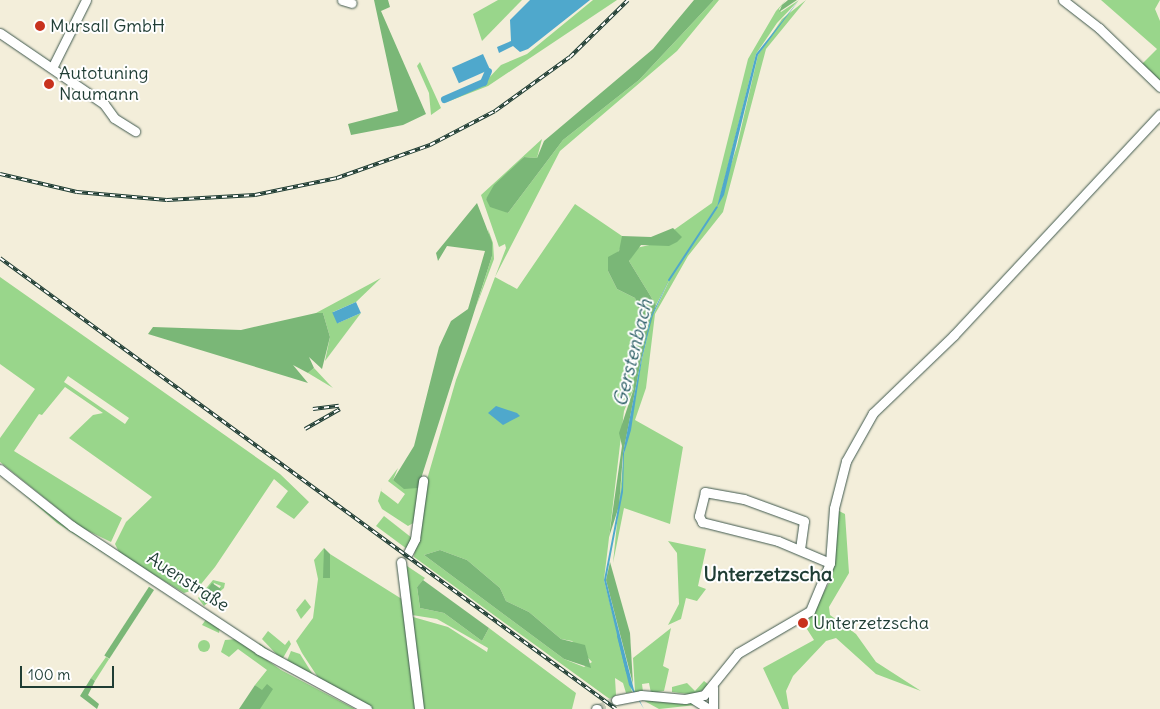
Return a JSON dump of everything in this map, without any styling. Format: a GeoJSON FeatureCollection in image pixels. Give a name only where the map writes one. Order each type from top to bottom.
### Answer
{"type":"FeatureCollection","features":[{"type":"Feature","properties":{"kind":"street"},"geometry":{"type":"LineString","coordinates":[[52,68],[86,0]]}},
{"type":"Feature","properties":{"kind":"street"},"geometry":{"type":"LineString","coordinates":[[342,0],[352,3]]}},
{"type":"Feature","properties":{"kind":"street"},"geometry":{"type":"LineString","coordinates":[[1063,0],[1099,28],[1160,87]]}},
{"type":"Feature","properties":{"kind":"street"},"geometry":{"type":"LineString","coordinates":[[0,33],[52,68],[134,131]]}},
{"type":"Feature","properties":{"kind":"street"},"geometry":{"type":"LineString","coordinates":[[694,699],[714,687],[738,653],[810,611],[830,563],[834,508],[851,448],[873,413],[954,335],[1160,114]]}},
{"type":"Feature","properties":{"kind":"street","name":"Auenstraße"},"geometry":{"type":"LineString","coordinates":[[0,469],[72,526],[259,650],[367,709]]}},
{"type":"Feature","properties":{"kind":"street"},"geometry":{"type":"LineString","coordinates":[[408,553],[415,539],[423,481]]}},
{"type":"Feature","properties":{"kind":"street"},"geometry":{"type":"LineString","coordinates":[[800,549],[804,521],[744,499],[705,492],[699,516],[702,522],[800,549],[830,563]]}},
{"type":"Feature","properties":{"kind":"street"},"geometry":{"type":"LineString","coordinates":[[401,562],[419,709]]}},
{"type":"Feature","properties":{"kind":"street"},"geometry":{"type":"LineString","coordinates":[[713,709],[714,687]]}},
{"type":"Feature","properties":{"kind":"street"},"geometry":{"type":"LineString","coordinates":[[616,700],[641,695],[694,699],[708,709]]}},
{"type":"Feature","properties":{"kind":"green space"},"geometry":{"type":"Polygon","coordinates":[[[374,0],[388,0],[390,7],[381,11],[426,114],[403,125],[351,135],[348,124],[398,111],[374,0]]]}},
{"type":"Feature","properties":{"kind":"green space"},"geometry":{"type":"Polygon","coordinates":[[[498,0],[522,0],[482,41],[473,14],[498,0]]]}},
{"type":"Feature","properties":{"kind":"green space"},"geometry":{"type":"Polygon","coordinates":[[[593,0],[617,0],[488,86],[447,102],[486,81],[501,65],[527,54],[593,0]]]}},
{"type":"Feature","properties":{"kind":"green space"},"geometry":{"type":"Polygon","coordinates":[[[694,0],[714,0],[639,80],[563,140],[508,213],[490,207],[486,199],[494,185],[524,157],[537,158],[544,141],[653,49],[694,0]]]}},
{"type":"Feature","properties":{"kind":"green space"},"geometry":{"type":"Polygon","coordinates":[[[714,0],[719,0],[677,51],[560,151],[495,277],[506,248],[505,244],[499,247],[481,195],[542,139],[537,158],[524,157],[486,199],[508,213],[563,140],[639,80],[714,0]]]}},
{"type":"Feature","properties":{"kind":"green space"},"geometry":{"type":"Polygon","coordinates":[[[786,0],[779,9],[781,12],[799,0],[777,23],[756,54],[718,205],[737,146],[758,55],[782,19],[806,0],[766,49],[723,212],[688,256],[655,314],[646,388],[635,420],[683,447],[670,524],[624,508],[613,563],[624,454],[642,359],[652,317],[670,279],[656,305],[629,261],[636,248],[654,244],[712,203],[748,59],[776,11],[786,0]]]}},
{"type":"Feature","properties":{"kind":"green space"},"geometry":{"type":"Polygon","coordinates":[[[788,0],[797,0],[779,12],[782,5],[788,0]]]}},
{"type":"Feature","properties":{"kind":"green space"},"geometry":{"type":"Polygon","coordinates":[[[1101,0],[1160,0],[1155,9],[1160,21],[1160,85],[1141,65],[1157,49],[1101,0]]]}},
{"type":"Feature","properties":{"kind":"green space"},"geometry":{"type":"Polygon","coordinates":[[[420,62],[441,108],[431,115],[429,93],[417,66],[420,62]]]}},
{"type":"Feature","properties":{"kind":"green space"},"geometry":{"type":"Polygon","coordinates":[[[477,203],[492,242],[492,256],[418,488],[404,489],[393,480],[414,446],[439,347],[451,321],[468,309],[485,251],[447,246],[438,261],[436,253],[477,203]]]}},
{"type":"Feature","properties":{"kind":"green space"},"geometry":{"type":"Polygon","coordinates":[[[575,204],[622,236],[623,243],[608,271],[617,289],[635,298],[643,322],[633,364],[634,388],[624,411],[604,580],[632,692],[626,693],[623,683],[615,678],[616,695],[611,700],[414,557],[421,500],[456,380],[495,277],[517,289],[575,204]],[[440,550],[424,555],[564,659],[584,667],[592,662],[572,641],[561,639],[529,612],[506,601],[500,588],[467,560],[440,550]]]}},
{"type":"Feature","properties":{"kind":"green space"},"geometry":{"type":"Polygon","coordinates":[[[673,228],[682,237],[677,242],[669,246],[641,245],[629,261],[656,305],[641,360],[623,454],[619,506],[609,537],[622,446],[619,433],[634,388],[633,364],[643,322],[635,298],[617,289],[608,271],[608,257],[619,251],[622,236],[651,237],[673,228]]]}},
{"type":"Feature","properties":{"kind":"green space"},"geometry":{"type":"Polygon","coordinates":[[[488,229],[493,243],[494,259],[476,307],[492,256],[488,229]]]}},
{"type":"Feature","properties":{"kind":"green space"},"geometry":{"type":"Polygon","coordinates":[[[0,277],[280,474],[309,502],[294,519],[276,507],[288,491],[274,479],[215,567],[197,589],[184,593],[120,554],[115,544],[126,522],[152,497],[69,438],[93,415],[103,413],[65,387],[42,415],[39,414],[14,451],[122,518],[111,542],[82,528],[0,462],[0,438],[35,389],[0,364],[0,277]],[[68,376],[64,382],[125,424],[129,418],[68,376]]]}},
{"type":"Feature","properties":{"kind":"green space"},"geometry":{"type":"Polygon","coordinates":[[[381,278],[356,302],[333,312],[338,323],[361,313],[325,361],[330,337],[323,313],[316,313],[381,278]]]}},
{"type":"Feature","properties":{"kind":"green space"},"geometry":{"type":"Polygon","coordinates":[[[323,313],[330,337],[322,369],[309,357],[314,368],[308,373],[293,365],[308,383],[148,334],[153,327],[241,330],[323,313]]]}},
{"type":"Feature","properties":{"kind":"green space"},"geometry":{"type":"Polygon","coordinates":[[[314,368],[328,383],[333,388],[308,373],[314,368]]]}},
{"type":"Feature","properties":{"kind":"green space"},"geometry":{"type":"Polygon","coordinates":[[[398,468],[393,480],[418,488],[415,522],[408,526],[382,509],[378,501],[382,487],[381,491],[398,504],[405,494],[388,481],[398,468]]]}},
{"type":"Feature","properties":{"kind":"green space"},"geometry":{"type":"Polygon","coordinates":[[[0,473],[66,526],[155,586],[57,523],[0,473]]]}},
{"type":"Feature","properties":{"kind":"green space"},"geometry":{"type":"Polygon","coordinates":[[[839,511],[845,514],[849,573],[829,607],[830,615],[856,634],[876,662],[921,691],[876,674],[836,638],[826,641],[793,676],[786,691],[789,709],[782,709],[763,668],[814,640],[805,626],[829,583],[839,511]]]}},
{"type":"Feature","properties":{"kind":"green space"},"geometry":{"type":"Polygon","coordinates":[[[384,516],[412,538],[407,549],[376,526],[384,516]]]}},
{"type":"Feature","properties":{"kind":"green space"},"geometry":{"type":"Polygon","coordinates":[[[668,541],[706,549],[698,586],[706,589],[697,601],[686,598],[681,619],[668,625],[679,604],[677,553],[668,541]]]}},
{"type":"Feature","properties":{"kind":"green space"},"geometry":{"type":"Polygon","coordinates":[[[324,548],[324,578],[330,578],[330,554],[405,601],[416,709],[371,709],[321,682],[302,653],[296,641],[313,618],[318,579],[314,560],[324,548]]]}},
{"type":"Feature","properties":{"kind":"green space"},"geometry":{"type":"Polygon","coordinates":[[[324,548],[330,554],[330,578],[323,578],[324,548]]]}},
{"type":"Feature","properties":{"kind":"green space"},"geometry":{"type":"Polygon","coordinates":[[[440,550],[467,560],[500,588],[506,601],[529,612],[561,639],[585,645],[591,668],[564,659],[424,555],[440,550]]]}},
{"type":"Feature","properties":{"kind":"green space"},"geometry":{"type":"Polygon","coordinates":[[[610,562],[630,633],[633,684],[606,580],[610,562]]]}},
{"type":"Feature","properties":{"kind":"green space"},"geometry":{"type":"Polygon","coordinates":[[[404,564],[425,578],[417,587],[420,608],[444,613],[482,641],[489,628],[576,693],[572,709],[422,709],[413,617],[448,627],[487,652],[488,648],[437,619],[412,615],[404,564]]]}},
{"type":"Feature","properties":{"kind":"green space"},"geometry":{"type":"Polygon","coordinates":[[[213,580],[225,583],[224,588],[209,601],[221,586],[214,583],[208,602],[204,606],[198,598],[213,580]]]}},
{"type":"Feature","properties":{"kind":"green space"},"geometry":{"type":"Polygon","coordinates":[[[423,580],[489,628],[482,641],[444,613],[420,608],[417,587],[423,580]]]}},
{"type":"Feature","properties":{"kind":"green space"},"geometry":{"type":"Polygon","coordinates":[[[212,583],[221,589],[205,604],[201,598],[212,583]]]}},
{"type":"Feature","properties":{"kind":"green space"},"geometry":{"type":"Polygon","coordinates":[[[149,587],[154,590],[109,659],[104,656],[149,587]]]}},
{"type":"Feature","properties":{"kind":"green space"},"geometry":{"type":"Polygon","coordinates":[[[305,599],[311,607],[301,619],[296,610],[305,599]]]}},
{"type":"Feature","properties":{"kind":"green space"},"geometry":{"type":"Polygon","coordinates":[[[207,618],[220,627],[219,633],[202,625],[207,618]]]}},
{"type":"Feature","properties":{"kind":"green space"},"geometry":{"type":"Polygon","coordinates":[[[671,628],[663,666],[669,669],[664,691],[651,693],[649,683],[642,684],[643,692],[635,692],[633,658],[671,628]]]}},
{"type":"Feature","properties":{"kind":"green space"},"geometry":{"type":"Polygon","coordinates":[[[268,631],[285,645],[289,640],[291,644],[283,658],[280,659],[261,648],[259,643],[280,658],[262,639],[268,631]]]}},
{"type":"Feature","properties":{"kind":"green space"},"geometry":{"type":"Polygon","coordinates":[[[237,639],[281,670],[355,709],[255,709],[262,691],[255,685],[267,670],[238,649],[229,657],[221,652],[225,640],[237,639]]]}},
{"type":"Feature","properties":{"kind":"green space"},"geometry":{"type":"Polygon","coordinates":[[[202,640],[206,640],[210,646],[206,652],[202,652],[198,648],[198,644],[202,640]]]}},
{"type":"Feature","properties":{"kind":"green space"},"geometry":{"type":"Polygon","coordinates":[[[291,651],[300,654],[315,678],[286,663],[291,651]]]}},
{"type":"Feature","properties":{"kind":"green space"},"geometry":{"type":"Polygon","coordinates":[[[106,657],[109,659],[95,681],[91,678],[106,657]]]}},
{"type":"Feature","properties":{"kind":"green space"},"geometry":{"type":"Polygon","coordinates":[[[91,678],[95,681],[88,695],[99,704],[97,709],[80,696],[91,678]]]}},
{"type":"Feature","properties":{"kind":"green space"},"geometry":{"type":"Polygon","coordinates":[[[704,681],[709,685],[696,695],[672,692],[672,687],[687,683],[695,691],[704,681]]]}},
{"type":"Feature","properties":{"kind":"green space"},"geometry":{"type":"Polygon","coordinates":[[[267,684],[273,689],[260,709],[239,709],[255,685],[262,690],[267,684]]]}},
{"type":"Feature","properties":{"kind":"green space"},"geometry":{"type":"Polygon","coordinates":[[[639,698],[692,702],[696,705],[659,709],[639,698]]]}},
{"type":"Feature","properties":{"kind":"water"},"geometry":{"type":"Polygon","coordinates":[[[530,0],[590,0],[528,49],[520,52],[513,46],[499,53],[497,47],[511,41],[510,20],[530,0]]]}},
{"type":"Feature","properties":{"kind":"water"},"geometry":{"type":"Polygon","coordinates":[[[799,0],[758,55],[724,195],[717,207],[756,54],[799,0]]]}},
{"type":"Feature","properties":{"kind":"water"},"geometry":{"type":"Polygon","coordinates":[[[483,54],[490,70],[459,83],[452,68],[483,54]]]}},
{"type":"Feature","properties":{"kind":"water"},"geometry":{"type":"Polygon","coordinates":[[[670,278],[652,317],[642,359],[631,430],[624,454],[623,492],[606,580],[634,690],[644,709],[629,685],[604,580],[622,487],[623,453],[641,360],[651,316],[670,278]]]}},
{"type":"Feature","properties":{"kind":"water"},"geometry":{"type":"Polygon","coordinates":[[[356,302],[361,313],[337,324],[332,313],[356,302]]]}},
{"type":"Feature","properties":{"kind":"water"},"geometry":{"type":"Polygon","coordinates":[[[496,406],[517,413],[520,416],[503,425],[488,413],[496,406]]]}},
{"type":"Feature","properties":{"kind":"waterway"},"geometry":{"type":"LineString","coordinates":[[444,99],[483,82],[488,71]]}},
{"type":"Feature","properties":{"kind":"waterway","name":"Gerstenbach"},"geometry":{"type":"LineString","coordinates":[[669,280],[717,207]]}},
{"type":"Feature","properties":{"kind":"waterway","name":"Gerstenbach"},"geometry":{"type":"LineString","coordinates":[[618,636],[627,673]]}},
{"type":"Feature","properties":{"kind":"tunnel"},"geometry":{"type":"LineString","coordinates":[[597,709],[616,700]]}},
{"type":"Feature","properties":{"kind":"railway"},"geometry":{"type":"LineString","coordinates":[[0,174],[77,192],[167,200],[255,195],[337,178],[430,145],[495,111],[570,57],[628,0]]}},
{"type":"Feature","properties":{"kind":"railway"},"geometry":{"type":"LineString","coordinates":[[0,258],[616,709]]}},
{"type":"Feature","properties":{"kind":"railway"},"geometry":{"type":"LineString","coordinates":[[313,409],[339,406]]}},
{"type":"Feature","properties":{"kind":"railway"},"geometry":{"type":"LineString","coordinates":[[305,429],[340,409]]}},
{"type":"Feature","properties":{"kind":"place","name":"Mursall GmbH"},"geometry":{"type":"Point","coordinates":[40,26]}},
{"type":"Feature","properties":{"kind":"place","name":"Autotuning Naumann"},"geometry":{"type":"Point","coordinates":[49,84]}},
{"type":"Feature","properties":{"kind":"place","name":"Unterzetzscha"},"geometry":{"type":"Point","coordinates":[803,623]}},
{"type":"Feature","properties":{"kind":"district","name":"Unterzetzscha"},"geometry":{"type":"Point","coordinates":[768,573]}}]}
